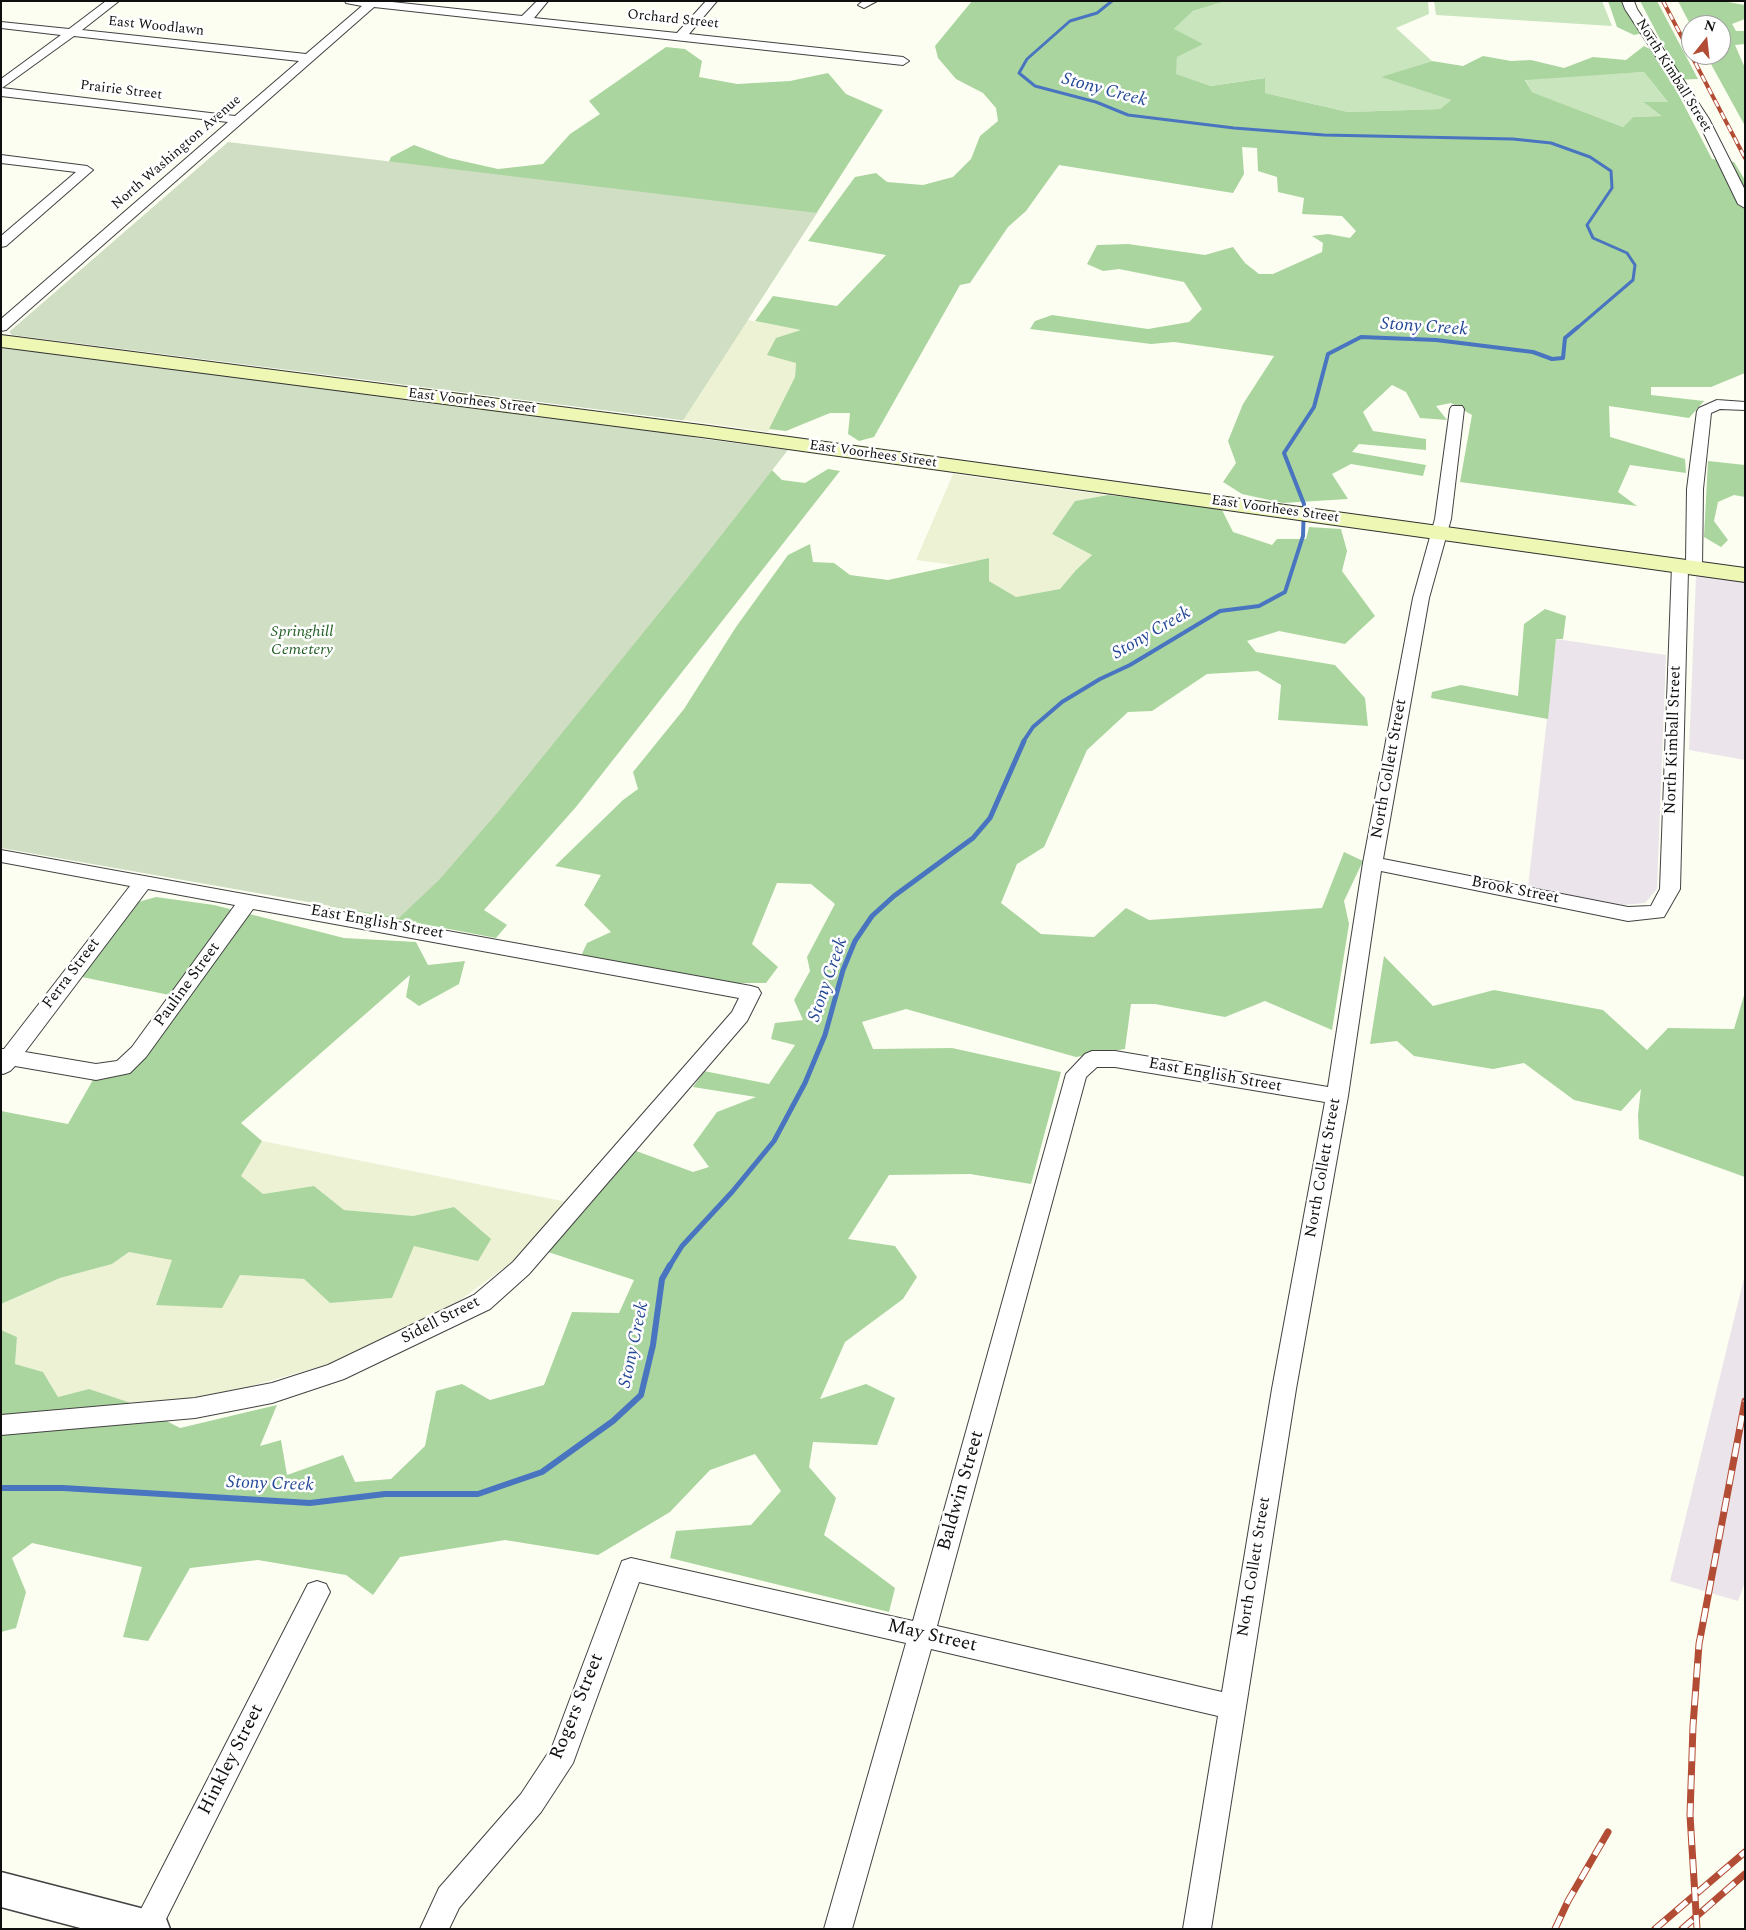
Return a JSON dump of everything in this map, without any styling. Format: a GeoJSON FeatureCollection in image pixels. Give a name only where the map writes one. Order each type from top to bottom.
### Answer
{"type":"FeatureCollection","features":[{"type":"Feature","properties":{"kind":"main road","name":"East Voorhees Street"},"geometry":{"type":"LineString","coordinates":[[1,341],[709,432],[1745,575]]}},
{"type":"Feature","properties":{"kind":"street"},"geometry":{"type":"LineString","coordinates":[[1,85],[114,1]]}},
{"type":"Feature","properties":{"kind":"street","name":"Orchard Street"},"geometry":{"type":"LineString","coordinates":[[350,1],[903,61]]}},
{"type":"Feature","properties":{"kind":"street"},"geometry":{"type":"LineString","coordinates":[[525,20],[543,1]]}},
{"type":"Feature","properties":{"kind":"street"},"geometry":{"type":"LineString","coordinates":[[681,36],[712,1]]}},
{"type":"Feature","properties":{"kind":"street","name":"North Kimball Street"},"geometry":{"type":"LineString","coordinates":[[1628,1],[1631,9],[1703,119],[1745,204]]}},
{"type":"Feature","properties":{"kind":"street","name":"North Washington Avenue"},"geometry":{"type":"LineString","coordinates":[[1,327],[372,2]]}},
{"type":"Feature","properties":{"kind":"street","name":"East Woodlawn"},"geometry":{"type":"LineString","coordinates":[[1,25],[308,58]]}},
{"type":"Feature","properties":{"kind":"street","name":"Prairie Street"},"geometry":{"type":"LineString","coordinates":[[1,92],[238,120]]}},
{"type":"Feature","properties":{"kind":"street"},"geometry":{"type":"LineString","coordinates":[[1,159],[87,170],[1,243]]}},
{"type":"Feature","properties":{"kind":"street","name":"North Kimball Street"},"geometry":{"type":"LineString","coordinates":[[1657,912],[1670,889],[1687,566],[1704,411],[1717,404],[1745,406]]}},
{"type":"Feature","properties":{"kind":"street","name":"North Collett Street"},"geometry":{"type":"LineString","coordinates":[[1197,1929],[1284,1389],[1337,1096],[1373,863],[1422,598],[1443,519],[1457,409]]}},
{"type":"Feature","properties":{"kind":"street","name":"East English Street"},"geometry":{"type":"LineString","coordinates":[[1,856],[751,993]]}},
{"type":"Feature","properties":{"kind":"street","name":"Brook Street"},"geometry":{"type":"LineString","coordinates":[[1373,863],[1628,914],[1657,912]]}},
{"type":"Feature","properties":{"kind":"street","name":"Ferra Street"},"geometry":{"type":"LineString","coordinates":[[4,1060],[143,882]]}},
{"type":"Feature","properties":{"kind":"street","name":"Pauline Street"},"geometry":{"type":"LineString","coordinates":[[4,1060],[96,1072],[123,1068],[139,1052],[249,900]]}},
{"type":"Feature","properties":{"kind":"street","name":"Sidell Street"},"geometry":{"type":"LineString","coordinates":[[1,1426],[195,1408],[272,1393],[336,1372],[482,1302],[521,1268],[740,1016],[751,993]]}},
{"type":"Feature","properties":{"kind":"street","name":"East English Street"},"geometry":{"type":"LineString","coordinates":[[1092,1059],[1115,1059],[1337,1096]]}},
{"type":"Feature","properties":{"kind":"street","name":"Baldwin Street"},"geometry":{"type":"LineString","coordinates":[[838,1929],[920,1634],[955,1517],[1076,1074],[1092,1059]]}},
{"type":"Feature","properties":{"kind":"street","name":"May Street"},"geometry":{"type":"LineString","coordinates":[[632,1569],[1232,1707]]}},
{"type":"Feature","properties":{"kind":"street","name":"Rogers Street"},"geometry":{"type":"LineString","coordinates":[[434,1929],[449,1898],[531,1803],[563,1754],[632,1569]]}},
{"type":"Feature","properties":{"kind":"street","name":"Hinkley Street"},"geometry":{"type":"LineString","coordinates":[[149,1928],[317,1592]]}},
{"type":"Feature","properties":{"kind":"street"},"geometry":{"type":"LineString","coordinates":[[1,1890],[149,1928]]}},
{"type":"Feature","properties":{"kind":"shaded area"},"geometry":{"type":"Polygon","coordinates":[[[1696,575],[1745,582],[1745,760],[1689,750],[1696,575]]]}},
{"type":"Feature","properties":{"kind":"shaded area"},"geometry":{"type":"Polygon","coordinates":[[[1556,639],[1666,655],[1657,889],[1645,903],[1623,905],[1528,887],[1556,639]]]}},
{"type":"Feature","properties":{"kind":"shaded area"},"geometry":{"type":"Polygon","coordinates":[[[1745,1274],[1745,1582],[1738,1601],[1670,1581],[1745,1274]]]}},
{"type":"Feature","properties":{"kind":"green space"},"geometry":{"type":"Polygon","coordinates":[[[972,1],[1226,1],[1193,11],[1174,29],[1203,44],[1177,57],[1176,74],[1211,86],[1265,78],[1265,93],[1348,112],[1440,109],[1451,100],[1381,77],[1432,61],[1463,66],[1483,56],[1511,61],[1531,60],[1564,68],[1593,57],[1626,60],[1644,46],[1671,60],[1640,1],[1657,1],[1681,47],[1681,65],[1691,65],[1698,79],[1671,80],[1712,159],[1734,162],[1745,180],[1745,373],[1711,387],[1651,387],[1651,395],[1704,401],[1689,418],[1609,406],[1610,437],[1685,459],[1686,473],[1630,465],[1618,492],[1637,506],[1460,482],[1472,415],[1451,403],[1436,406],[1447,420],[1420,418],[1406,392],[1392,385],[1363,412],[1373,431],[1426,439],[1426,450],[1359,444],[1352,452],[1426,465],[1423,476],[1351,464],[1332,474],[1348,499],[1283,503],[1242,494],[1223,482],[1236,463],[1228,441],[1243,404],[1274,356],[1174,342],[1151,344],[1030,329],[1035,321],[1052,315],[1148,329],[1189,322],[1202,309],[1184,282],[1119,269],[1103,271],[1087,264],[1097,245],[1128,244],[1205,255],[1233,247],[1245,263],[1259,274],[1273,274],[1322,252],[1323,243],[1312,236],[1328,234],[1350,238],[1356,231],[1342,216],[1302,214],[1304,198],[1278,192],[1277,177],[1258,171],[1257,148],[1242,147],[1244,174],[1233,193],[1059,165],[1026,211],[1008,227],[970,283],[960,285],[874,437],[859,441],[848,434],[850,413],[830,413],[786,431],[769,429],[795,377],[796,363],[767,355],[776,338],[801,330],[755,321],[773,296],[837,306],[886,255],[808,241],[855,177],[876,173],[887,182],[923,185],[953,177],[971,159],[980,136],[998,121],[996,108],[983,93],[956,79],[938,58],[935,46],[972,1]],[[1644,72],[1525,80],[1532,92],[1623,127],[1633,117],[1662,116],[1643,102],[1668,102],[1644,72]]]}},
{"type":"Feature","properties":{"kind":"green space"},"geometry":{"type":"Polygon","coordinates":[[[1226,1],[1428,1],[1429,14],[1396,28],[1432,61],[1382,77],[1451,100],[1440,109],[1348,112],[1265,93],[1264,78],[1211,86],[1175,74],[1177,57],[1174,29],[1193,11],[1226,1]]]}},
{"type":"Feature","properties":{"kind":"green space"},"geometry":{"type":"Polygon","coordinates":[[[1434,1],[1602,1],[1612,26],[1436,15],[1434,1]]]}},
{"type":"Feature","properties":{"kind":"green space"},"geometry":{"type":"Polygon","coordinates":[[[1608,1],[1622,1],[1624,9],[1643,33],[1634,35],[1617,27],[1608,1]]]}},
{"type":"Feature","properties":{"kind":"green space"},"geometry":{"type":"Polygon","coordinates":[[[1678,1],[1722,1],[1745,5],[1745,19],[1732,24],[1736,31],[1745,31],[1745,44],[1735,45],[1745,68],[1745,126],[1711,65],[1731,65],[1731,15],[1685,15],[1678,1]]]}},
{"type":"Feature","properties":{"kind":"green space"},"geometry":{"type":"Polygon","coordinates":[[[666,47],[685,49],[702,61],[699,77],[737,84],[790,81],[828,73],[846,94],[883,110],[683,420],[401,384],[376,369],[381,179],[391,157],[414,145],[449,158],[498,169],[543,164],[570,134],[600,114],[589,101],[666,47]]]}},
{"type":"Feature","properties":{"kind":"green space"},"geometry":{"type":"Polygon","coordinates":[[[1644,72],[1668,102],[1644,103],[1663,116],[1633,117],[1623,127],[1532,92],[1525,79],[1644,72]]]}},
{"type":"Feature","properties":{"kind":"green space"},"geometry":{"type":"Polygon","coordinates":[[[228,142],[817,213],[683,420],[12,335],[9,332],[228,142]]]}},
{"type":"Feature","properties":{"kind":"green space"},"geometry":{"type":"Polygon","coordinates":[[[747,320],[803,330],[768,355],[796,362],[795,377],[768,432],[683,420],[747,320]]]}},
{"type":"Feature","properties":{"kind":"green space","name":"Springhill Cemetery"},"geometry":{"type":"Polygon","coordinates":[[[1,345],[106,359],[123,364],[177,368],[676,433],[697,438],[788,450],[698,565],[498,812],[439,880],[399,918],[1,848],[1,345]]]}},
{"type":"Feature","properties":{"kind":"green space"},"geometry":{"type":"Polygon","coordinates":[[[1708,461],[1745,465],[1745,497],[1734,495],[1718,502],[1714,521],[1728,540],[1721,547],[1704,537],[1708,461]]]}},
{"type":"Feature","properties":{"kind":"green space"},"geometry":{"type":"Polygon","coordinates":[[[828,469],[840,471],[576,807],[484,910],[507,925],[496,938],[329,906],[772,470],[782,480],[805,483],[828,469]]]}},
{"type":"Feature","properties":{"kind":"green space"},"geometry":{"type":"Polygon","coordinates":[[[953,474],[1108,495],[1075,501],[1052,534],[1092,555],[1060,589],[1016,597],[989,581],[989,558],[954,565],[916,560],[953,474]]]}},
{"type":"Feature","properties":{"kind":"green space"},"geometry":{"type":"Polygon","coordinates":[[[1108,495],[1221,508],[1233,532],[1272,545],[1277,539],[1306,539],[1309,527],[1341,529],[1347,551],[1342,571],[1375,616],[1345,644],[1279,631],[1247,641],[1256,652],[1335,665],[1365,698],[1368,726],[1278,720],[1281,685],[1258,671],[1207,674],[1152,711],[1128,712],[1087,750],[1044,847],[1017,864],[1001,903],[1041,934],[1094,937],[1126,908],[1149,920],[1322,908],[1344,852],[1363,861],[1344,901],[1349,924],[1332,1030],[1265,1001],[1225,1017],[1155,1004],[1131,1004],[1125,1049],[1076,1057],[906,1009],[862,1022],[873,1049],[952,1048],[1061,1072],[1031,1184],[970,1174],[889,1175],[848,1239],[895,1246],[917,1277],[903,1299],[845,1342],[820,1399],[866,1384],[895,1398],[877,1445],[813,1442],[809,1467],[836,1498],[824,1535],[895,1588],[889,1612],[670,1558],[676,1531],[751,1525],[781,1491],[755,1454],[710,1470],[670,1512],[598,1555],[505,1540],[400,1557],[373,1595],[346,1575],[258,1560],[190,1568],[148,1641],[123,1637],[142,1567],[32,1543],[12,1558],[26,1592],[16,1628],[1,1632],[1,1330],[17,1337],[15,1364],[43,1372],[58,1397],[89,1389],[134,1404],[180,1428],[277,1405],[260,1446],[281,1440],[287,1475],[343,1455],[355,1482],[391,1479],[425,1446],[436,1391],[462,1384],[490,1400],[544,1385],[572,1312],[619,1313],[634,1280],[545,1251],[631,1149],[693,1172],[709,1167],[693,1145],[717,1112],[756,1097],[693,1087],[704,1071],[769,1084],[795,1045],[771,1039],[775,1023],[803,1020],[794,1000],[810,971],[807,957],[835,904],[811,884],[777,883],[752,944],[778,967],[766,983],[732,983],[581,956],[587,943],[611,932],[584,905],[601,875],[555,866],[623,800],[638,789],[633,772],[684,709],[736,627],[788,555],[810,544],[813,562],[834,563],[850,575],[888,580],[989,558],[989,581],[1016,597],[1060,589],[1092,555],[1052,534],[1075,501],[1108,495]]]}},
{"type":"Feature","properties":{"kind":"green space"},"geometry":{"type":"Polygon","coordinates":[[[1545,609],[1566,616],[1563,639],[1556,639],[1548,719],[1431,698],[1432,692],[1461,685],[1518,696],[1524,624],[1545,609]]]}},
{"type":"Feature","properties":{"kind":"green space"},"geometry":{"type":"Polygon","coordinates":[[[156,897],[214,905],[344,938],[416,942],[428,965],[465,961],[459,984],[419,1006],[406,997],[410,975],[241,1123],[262,1141],[241,1176],[263,1194],[314,1186],[344,1210],[413,1216],[454,1207],[491,1239],[478,1261],[414,1246],[392,1298],[330,1303],[304,1279],[240,1275],[222,1308],[156,1305],[172,1260],[129,1252],[112,1264],[60,1278],[1,1304],[1,1111],[68,1124],[94,1078],[137,1067],[184,998],[77,976],[131,904],[156,897]]]}},
{"type":"Feature","properties":{"kind":"green space"},"geometry":{"type":"Polygon","coordinates":[[[1384,956],[1433,1006],[1494,990],[1603,1010],[1647,1050],[1668,1028],[1734,1029],[1745,992],[1745,1177],[1639,1139],[1638,1115],[1641,1089],[1621,1111],[1574,1100],[1524,1063],[1493,1069],[1414,1056],[1397,1041],[1370,1044],[1384,956]]]}},
{"type":"Feature","properties":{"kind":"green space"},"geometry":{"type":"Polygon","coordinates":[[[262,1141],[567,1202],[520,1256],[459,1301],[339,1361],[223,1394],[134,1404],[89,1389],[58,1397],[43,1372],[15,1364],[17,1337],[1,1330],[1,1304],[60,1278],[112,1264],[129,1252],[173,1259],[156,1304],[240,1275],[304,1279],[330,1303],[392,1298],[414,1245],[478,1260],[454,1207],[413,1216],[344,1210],[314,1186],[263,1194],[241,1176],[262,1141]]]}},
{"type":"Feature","properties":{"kind":"waterway","name":"Stony Creek"},"geometry":{"type":"LineString","coordinates":[[1112,1],[1097,13],[1070,21],[1027,59],[1019,73],[1035,86],[1096,102],[1128,115],[1234,128],[1324,135],[1513,139],[1551,143],[1590,157],[1611,171],[1612,188],[1587,225],[1593,238],[1627,253],[1635,265],[1633,280],[1577,328]]}},
{"type":"Feature","properties":{"kind":"waterway","name":"Stony Creek"},"geometry":{"type":"LineString","coordinates":[[1023,742],[1033,727],[1062,702],[1100,679],[1130,665],[1220,611],[1259,606],[1285,592],[1303,536],[1304,504],[1284,453],[1314,407],[1328,354],[1361,337],[1436,340],[1533,352],[1552,359],[1563,358],[1565,338],[1578,327]]}},
{"type":"Feature","properties":{"kind":"waterway","name":"Stony Creek"},"geometry":{"type":"LineString","coordinates":[[669,1267],[682,1246],[732,1192],[774,1141],[805,1083],[825,1035],[843,970],[855,941],[872,916],[894,896],[973,838],[990,818],[1024,741]]}},
{"type":"Feature","properties":{"kind":"waterway","name":"Stony Creek"},"geometry":{"type":"LineString","coordinates":[[1,1488],[63,1488],[310,1503],[385,1494],[478,1494],[542,1472],[613,1421],[641,1395],[653,1345],[662,1279],[670,1265]]}},
{"type":"Feature","properties":{"kind":"railway"},"geometry":{"type":"LineString","coordinates":[[1663,1],[1745,158]]}},
{"type":"Feature","properties":{"kind":"railway"},"geometry":{"type":"LineString","coordinates":[[1695,1895],[1690,1815],[1693,1726],[1699,1644],[1745,1401]]}},
{"type":"Feature","properties":{"kind":"railway"},"geometry":{"type":"LineString","coordinates":[[1555,1929],[1568,1901],[1608,1832]]}},
{"type":"Feature","properties":{"kind":"railway"},"geometry":{"type":"LineString","coordinates":[[1695,1895],[1745,1852]]}},
{"type":"Feature","properties":{"kind":"railway"},"geometry":{"type":"LineString","coordinates":[[1696,1917],[1745,1874]]}},
{"type":"Feature","properties":{"kind":"railway"},"geometry":{"type":"LineString","coordinates":[[1655,1929],[1695,1895]]}},
{"type":"Feature","properties":{"kind":"railway"},"geometry":{"type":"LineString","coordinates":[[1695,1895],[1696,1917]]}},
{"type":"Feature","properties":{"kind":"railway"},"geometry":{"type":"LineString","coordinates":[[1682,1929],[1696,1917]]}},
{"type":"Feature","properties":{"kind":"railway"},"geometry":{"type":"LineString","coordinates":[[1696,1917],[1697,1929]]}}]}
